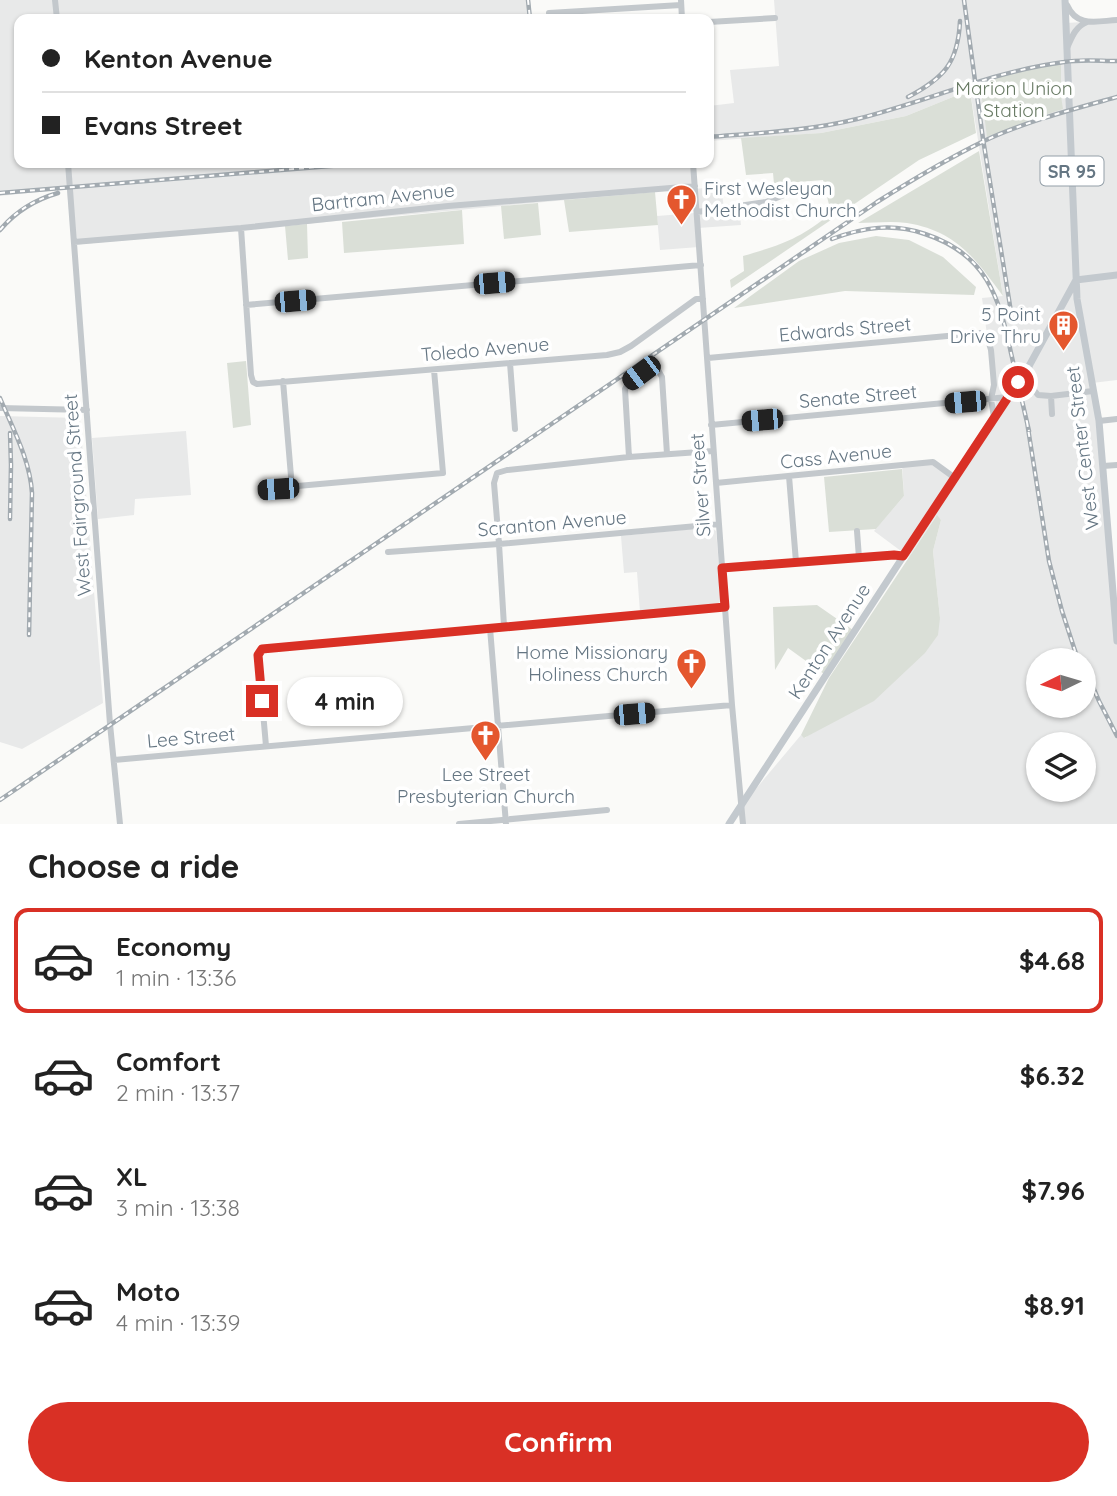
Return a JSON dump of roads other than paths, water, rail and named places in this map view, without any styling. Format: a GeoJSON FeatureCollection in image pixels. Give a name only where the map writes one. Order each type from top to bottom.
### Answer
{"type":"FeatureCollection","features":[{"type":"Feature","properties":{"kind":"main road","name":"West Center Street"},"geometry":{"type":"LineString","coordinates":[[1065,0],[1077,299],[1098,421],[1113,549],[1117,641]]}},
{"type":"Feature","properties":{"kind":"main road"},"geometry":{"type":"LineString","coordinates":[[1076,280],[1117,275]]}},
{"type":"Feature","properties":{"kind":"main road","name":"Kenton Avenue"},"geometry":{"type":"LineString","coordinates":[[729,824],[1029,366],[1076,280]]}},
{"type":"Feature","properties":{"kind":"street"},"geometry":{"type":"LineString","coordinates":[[1065,0],[1073,16],[1082,21],[1117,20]]}},
{"type":"Feature","properties":{"kind":"street"},"geometry":{"type":"LineString","coordinates":[[549,13],[681,3]]}},
{"type":"Feature","properties":{"kind":"street"},"geometry":{"type":"LineString","coordinates":[[714,22],[775,18]]}},
{"type":"Feature","properties":{"kind":"street"},"geometry":{"type":"LineString","coordinates":[[1066,51],[1074,31],[1089,22]]}},
{"type":"Feature","properties":{"kind":"street","name":"West Fairground Street"},"geometry":{"type":"LineString","coordinates":[[68,168],[110,724],[120,824]]}},
{"type":"Feature","properties":{"kind":"street","name":"Silver Street"},"geometry":{"type":"LineString","coordinates":[[693,168],[743,824]]}},
{"type":"Feature","properties":{"kind":"street","name":"Bartram Avenue"},"geometry":{"type":"LineString","coordinates":[[74,242],[448,206],[695,186]]}},
{"type":"Feature","properties":{"kind":"street"},"geometry":{"type":"LineString","coordinates":[[697,212],[741,207],[784,195]]}},
{"type":"Feature","properties":{"kind":"street"},"geometry":{"type":"LineString","coordinates":[[241,228],[246,305],[701,265]]}},
{"type":"Feature","properties":{"kind":"street","name":"Toledo Avenue"},"geometry":{"type":"LineString","coordinates":[[246,305],[251,375],[253,382],[261,384],[607,355],[631,346],[696,299],[703,299]]}},
{"type":"Feature","properties":{"kind":"street","name":"Edwards Street"},"geometry":{"type":"LineString","coordinates":[[708,358],[976,333],[985,335],[991,350],[994,385],[991,399]]}},
{"type":"Feature","properties":{"kind":"street"},"geometry":{"type":"LineString","coordinates":[[510,363],[515,429]]}},
{"type":"Feature","properties":{"kind":"street"},"geometry":{"type":"LineString","coordinates":[[1029,366],[1034,390],[1038,396],[1093,391]]}},
{"type":"Feature","properties":{"kind":"street"},"geometry":{"type":"LineString","coordinates":[[629,457],[625,389],[628,383],[641,373],[652,369],[658,370],[662,377],[667,454]]}},
{"type":"Feature","properties":{"kind":"street"},"geometry":{"type":"LineString","coordinates":[[264,489],[443,473],[434,370]]}},
{"type":"Feature","properties":{"kind":"street"},"geometry":{"type":"LineString","coordinates":[[283,382],[292,488]]}},
{"type":"Feature","properties":{"kind":"street"},"geometry":{"type":"LineString","coordinates":[[1051,396],[1052,414]]}},
{"type":"Feature","properties":{"kind":"street","name":"Senate Street"},"geometry":{"type":"LineString","coordinates":[[711,425],[1008,397]]}},
{"type":"Feature","properties":{"kind":"street"},"geometry":{"type":"LineString","coordinates":[[991,399],[994,417]]}},
{"type":"Feature","properties":{"kind":"street"},"geometry":{"type":"LineString","coordinates":[[0,408],[87,410]]}},
{"type":"Feature","properties":{"kind":"street"},"geometry":{"type":"LineString","coordinates":[[1098,421],[1117,419]]}},
{"type":"Feature","properties":{"kind":"street"},"geometry":{"type":"LineString","coordinates":[[504,626],[494,483],[496,473],[629,457],[713,451]]}},
{"type":"Feature","properties":{"kind":"street","name":"Cass Avenue"},"geometry":{"type":"LineString","coordinates":[[716,484],[933,462],[955,478]]}},
{"type":"Feature","properties":{"kind":"street"},"geometry":{"type":"LineString","coordinates":[[1103,466],[1117,465]]}},
{"type":"Feature","properties":{"kind":"street"},"geometry":{"type":"LineString","coordinates":[[789,476],[796,562]]}},
{"type":"Feature","properties":{"kind":"street","name":"Scranton Avenue"},"geometry":{"type":"LineString","coordinates":[[388,552],[719,524]]}},
{"type":"Feature","properties":{"kind":"street"},"geometry":{"type":"LineString","coordinates":[[858,531],[859,558]]}},
{"type":"Feature","properties":{"kind":"street"},"geometry":{"type":"LineString","coordinates":[[722,568],[903,556]]}},
{"type":"Feature","properties":{"kind":"street"},"geometry":{"type":"LineString","coordinates":[[266,746],[258,655],[262,649],[725,607]]}},
{"type":"Feature","properties":{"kind":"street"},"geometry":{"type":"LineString","coordinates":[[490,628],[506,822]]}},
{"type":"Feature","properties":{"kind":"street","name":"Lee Street"},"geometry":{"type":"LineString","coordinates":[[114,760],[732,705]]}},
{"type":"Feature","properties":{"kind":"street"},"geometry":{"type":"LineString","coordinates":[[459,824],[506,822],[607,810]]}},
{"type":"Feature","properties":{"kind":"railway"},"geometry":{"type":"LineString","coordinates":[[528,0],[529,14]]}},
{"type":"Feature","properties":{"kind":"railway"},"geometry":{"type":"LineString","coordinates":[[964,0],[1012,318]]}},
{"type":"Feature","properties":{"kind":"railway"},"geometry":{"type":"LineString","coordinates":[[908,97],[931,83],[947,68],[956,48],[960,21]]}},
{"type":"Feature","properties":{"kind":"railway"},"geometry":{"type":"LineString","coordinates":[[714,137],[839,123],[1038,66],[1077,61],[1117,61]]}},
{"type":"Feature","properties":{"kind":"railway"},"geometry":{"type":"LineString","coordinates":[[0,800],[877,202],[943,162],[999,134],[1049,116],[1117,97]]}},
{"type":"Feature","properties":{"kind":"railway"},"geometry":{"type":"LineString","coordinates":[[0,193],[306,168]]}},
{"type":"Feature","properties":{"kind":"railway"},"geometry":{"type":"LineString","coordinates":[[0,230],[26,207],[58,193]]}},
{"type":"Feature","properties":{"kind":"railway"},"geometry":{"type":"LineString","coordinates":[[832,239],[878,228],[901,228],[946,243],[976,265],[995,296],[1001,313],[1029,431]]}},
{"type":"Feature","properties":{"kind":"railway"},"geometry":{"type":"LineString","coordinates":[[0,398],[20,445],[31,481],[29,635]]}},
{"type":"Feature","properties":{"kind":"railway"},"geometry":{"type":"LineString","coordinates":[[1027,422],[1049,561],[1074,648]]}},
{"type":"Feature","properties":{"kind":"railway"},"geometry":{"type":"LineString","coordinates":[[10,433],[10,519]]}},
{"type":"Feature","properties":{"kind":"railway"},"geometry":{"type":"LineString","coordinates":[[1096,694],[1117,736]]}},
{"type":"Feature","properties":{"kind":"place","name":"First Wesleyan Methodist Church"},"geometry":{"type":"Point","coordinates":[681,226]}},
{"type":"Feature","properties":{"kind":"place","name":"5 Point Drive Thru"},"geometry":{"type":"Point","coordinates":[1064,352]}},
{"type":"Feature","properties":{"kind":"place","name":"Home Missionary Holiness Church"},"geometry":{"type":"Point","coordinates":[691,690]}},
{"type":"Feature","properties":{"kind":"place","name":"Lee Street Presbyterian Church"},"geometry":{"type":"Point","coordinates":[486,762]}},
{"type":"Feature","properties":{"kind":"park label","name":"Marion Union Station"},"geometry":{"type":"Point","coordinates":[1014,99]}}]}
